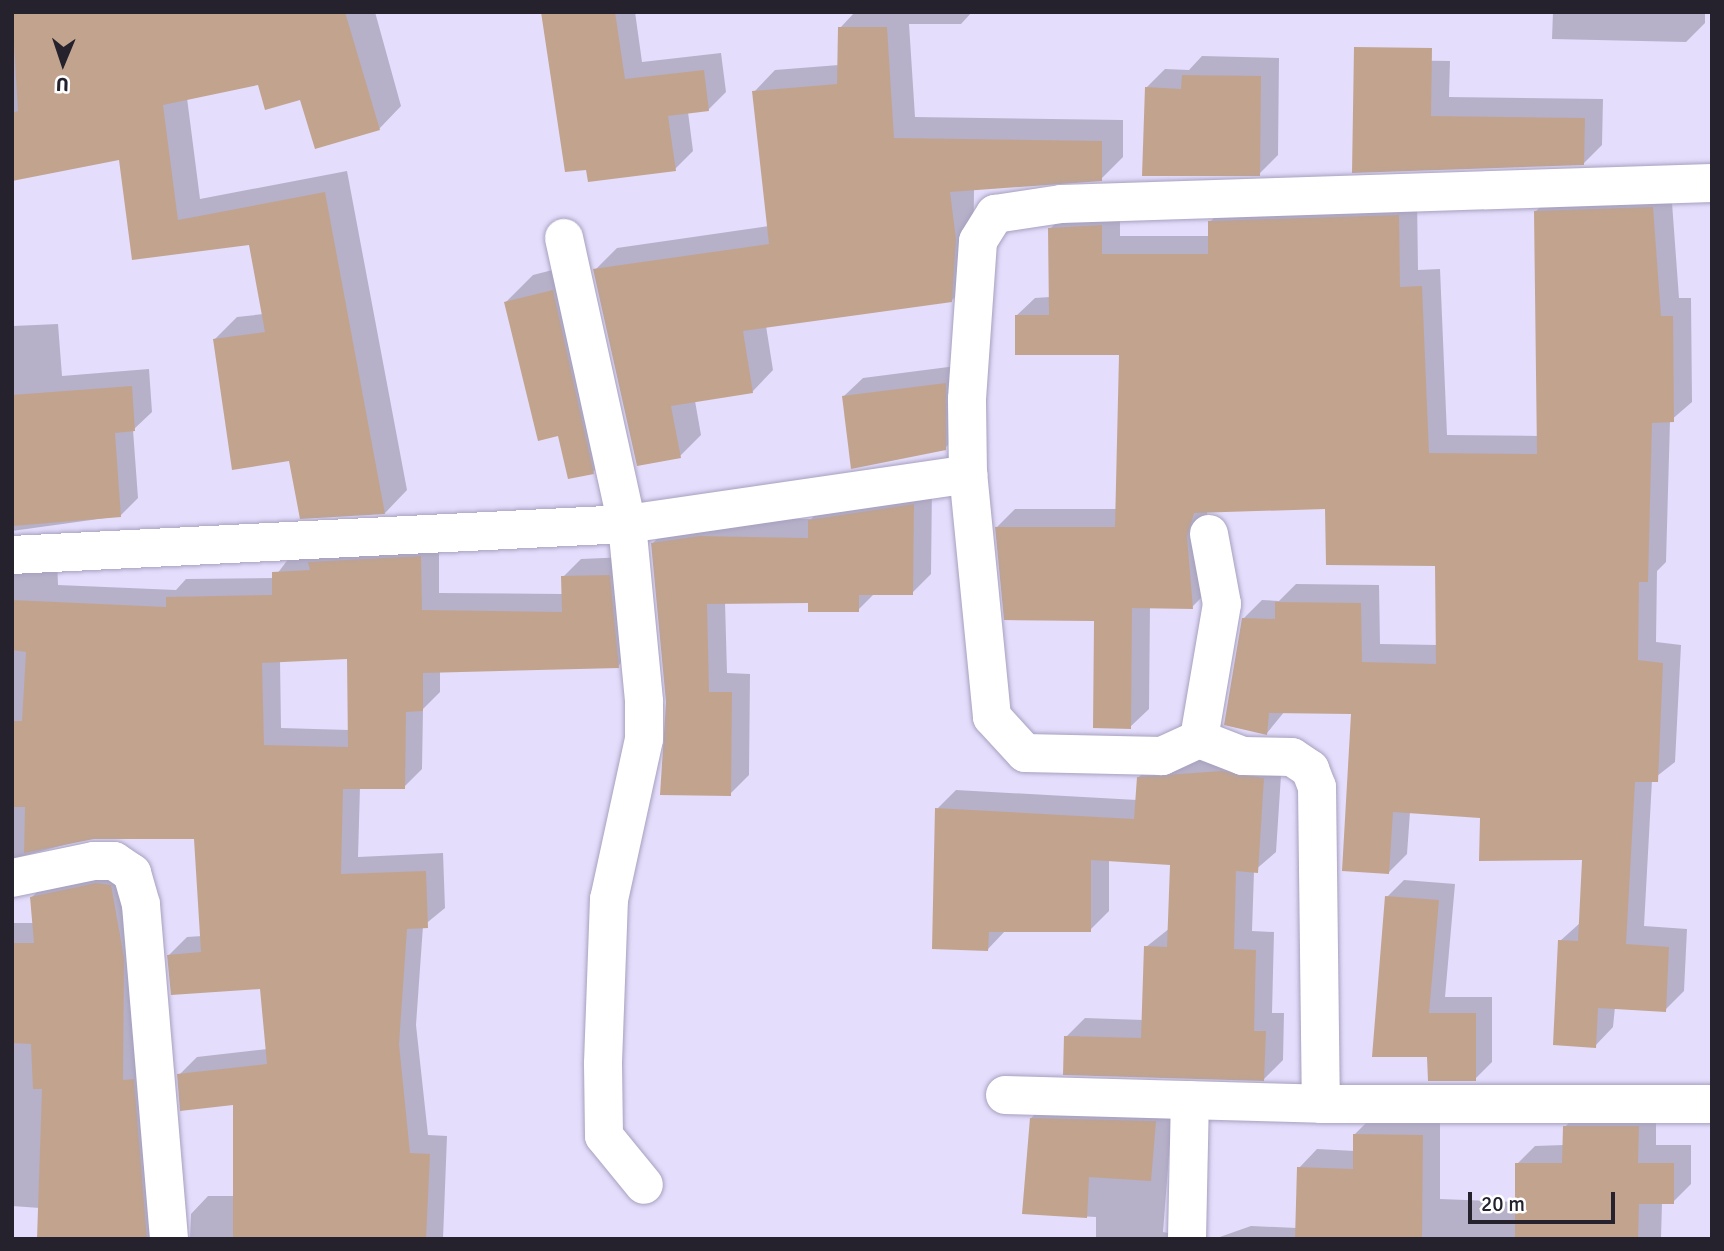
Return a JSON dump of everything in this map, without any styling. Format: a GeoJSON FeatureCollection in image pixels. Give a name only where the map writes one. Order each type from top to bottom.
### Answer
{"type":"FeatureCollection","features":[{"type":"Feature","properties":{"kind":"street"},"geometry":{"type":"LineString","coordinates":[[1321,1104],[1317,787],[1310,769],[1292,757],[1243,756],[1199,739],[1162,756],[1025,753],[992,717],[968,474],[973,280],[978,241],[996,214],[1061,204],[1712,183]]}},
{"type":"Feature","properties":{"kind":"street"},"geometry":{"type":"LineString","coordinates":[[564,238],[627,524],[646,723],[609,899],[604,1136],[644,1185]]}},
{"type":"Feature","properties":{"kind":"street"},"geometry":{"type":"LineString","coordinates":[[12,555],[627,524],[968,474]]}},
{"type":"Feature","properties":{"kind":"street"},"geometry":{"type":"LineString","coordinates":[[1199,739],[1222,604],[1209,534]]}},
{"type":"Feature","properties":{"kind":"street"},"geometry":{"type":"LineString","coordinates":[[12,878],[94,861],[114,860],[132,873],[141,905],[169,1239]]}},
{"type":"Feature","properties":{"kind":"street"},"geometry":{"type":"LineString","coordinates":[[1004,1095],[1321,1104],[1712,1104]]}},
{"type":"Feature","properties":{"kind":"street"},"geometry":{"type":"LineString","coordinates":[[1187,1239],[1190,1100]]}},
{"type":"Feature","properties":{"kind":"building"},"geometry":{"type":"Polygon","coordinates":[[[12,12],[345,12],[380,130],[315,149],[300,100],[265,110],[258,85],[163,105],[178,220],[325,192],[385,514],[300,519],[289,461],[232,470],[213,339],[265,332],[249,245],[132,260],[119,160],[12,181],[12,113],[18,111],[12,12]]]}},
{"type":"Feature","properties":{"kind":"building"},"geometry":{"type":"Polygon","coordinates":[[[541,12],[615,12],[625,79],[704,70],[709,111],[668,116],[676,171],[588,182],[586,170],[565,172],[541,12]]]}},
{"type":"Feature","properties":{"kind":"building"},"geometry":{"type":"Polygon","coordinates":[[[838,27],[887,27],[894,138],[1102,141],[1102,181],[950,192],[956,239],[952,302],[743,331],[753,393],[671,406],[681,458],[637,466],[593,269],[769,244],[752,91],[837,84],[838,27]]]}},
{"type":"Feature","properties":{"kind":"building"},"geometry":{"type":"Polygon","coordinates":[[[1354,47],[1432,48],[1431,116],[1585,118],[1584,165],[1352,173],[1354,47]]]}},
{"type":"Feature","properties":{"kind":"building"},"geometry":{"type":"Polygon","coordinates":[[[1182,75],[1261,76],[1260,176],[1142,176],[1145,87],[1181,89],[1182,75]]]}},
{"type":"Feature","properties":{"kind":"building"},"geometry":{"type":"Polygon","coordinates":[[[1653,207],[1661,316],[1673,316],[1674,422],[1652,423],[1648,582],[1639,582],[1638,660],[1663,663],[1658,782],[1635,782],[1626,944],[1669,947],[1666,1012],[1598,1008],[1596,1048],[1553,1045],[1558,940],[1578,941],[1582,860],[1479,861],[1480,818],[1393,812],[1389,874],[1342,871],[1351,714],[1269,713],[1267,735],[1224,725],[1242,618],[1275,619],[1275,602],[1361,603],[1362,662],[1436,664],[1435,566],[1326,565],[1325,509],[1194,513],[1187,537],[1193,609],[1132,608],[1131,729],[1093,728],[1094,621],[1004,620],[995,527],[1115,527],[1119,355],[1015,355],[1015,315],[1049,315],[1048,228],[1102,225],[1102,254],[1208,254],[1208,221],[1399,215],[1400,287],[1422,286],[1429,453],[1537,454],[1534,211],[1653,207]]]}},
{"type":"Feature","properties":{"kind":"building"},"geometry":{"type":"Polygon","coordinates":[[[553,290],[594,474],[568,479],[558,436],[538,441],[504,302],[553,290]]]}},
{"type":"Feature","properties":{"kind":"building"},"geometry":{"type":"Polygon","coordinates":[[[946,383],[946,450],[851,469],[842,396],[946,383]]]}},
{"type":"Feature","properties":{"kind":"building"},"geometry":{"type":"Polygon","coordinates":[[[132,386],[135,431],[115,433],[121,517],[12,526],[12,395],[132,386]]]}},
{"type":"Feature","properties":{"kind":"building"},"geometry":{"type":"Polygon","coordinates":[[[914,504],[913,595],[859,595],[859,612],[808,612],[808,603],[707,604],[709,692],[732,692],[731,796],[660,795],[666,702],[651,543],[699,536],[808,538],[808,520],[914,504]]]}},
{"type":"Feature","properties":{"kind":"building"},"geometry":{"type":"Polygon","coordinates":[[[421,556],[422,610],[562,612],[561,576],[610,575],[619,668],[423,673],[423,711],[406,712],[405,789],[343,789],[341,874],[426,871],[428,928],[407,929],[399,1044],[410,1153],[430,1154],[426,1239],[233,1239],[233,1105],[180,1111],[177,1074],[267,1064],[260,989],[171,995],[167,955],[201,952],[194,839],[94,839],[24,853],[25,807],[12,807],[12,721],[22,721],[26,652],[12,650],[12,600],[166,607],[166,597],[272,595],[272,572],[310,570],[308,562],[421,556]],[[347,659],[262,663],[264,745],[348,747],[347,659]]]}},
{"type":"Feature","properties":{"kind":"building"},"geometry":{"type":"Polygon","coordinates":[[[1222,771],[1264,778],[1258,873],[1236,871],[1234,949],[1256,950],[1254,1031],[1266,1031],[1264,1081],[1063,1075],[1064,1036],[1141,1038],[1144,946],[1167,947],[1170,865],[1091,860],[1091,932],[989,932],[988,951],[932,949],[935,808],[1134,819],[1137,777],[1222,771]]]}},
{"type":"Feature","properties":{"kind":"building"},"geometry":{"type":"Polygon","coordinates":[[[96,883],[111,885],[124,958],[123,1080],[134,1079],[147,1239],[37,1239],[42,1089],[33,1089],[31,1044],[12,1043],[12,943],[34,943],[30,897],[96,883]]]}},
{"type":"Feature","properties":{"kind":"building"},"geometry":{"type":"Polygon","coordinates":[[[1385,896],[1439,900],[1429,1013],[1476,1013],[1476,1081],[1428,1081],[1427,1057],[1372,1057],[1385,896]]]}},
{"type":"Feature","properties":{"kind":"building"},"geometry":{"type":"Polygon","coordinates":[[[1030,1118],[1156,1121],[1151,1181],[1089,1177],[1087,1218],[1022,1214],[1030,1118]]]}},
{"type":"Feature","properties":{"kind":"building"},"geometry":{"type":"Polygon","coordinates":[[[1563,1126],[1639,1126],[1638,1163],[1674,1163],[1674,1204],[1639,1204],[1638,1239],[1515,1239],[1515,1163],[1562,1163],[1563,1126]]]}},
{"type":"Feature","properties":{"kind":"building"},"geometry":{"type":"Polygon","coordinates":[[[1353,1134],[1423,1135],[1422,1239],[1295,1239],[1297,1167],[1353,1169],[1353,1134]]]}}]}
